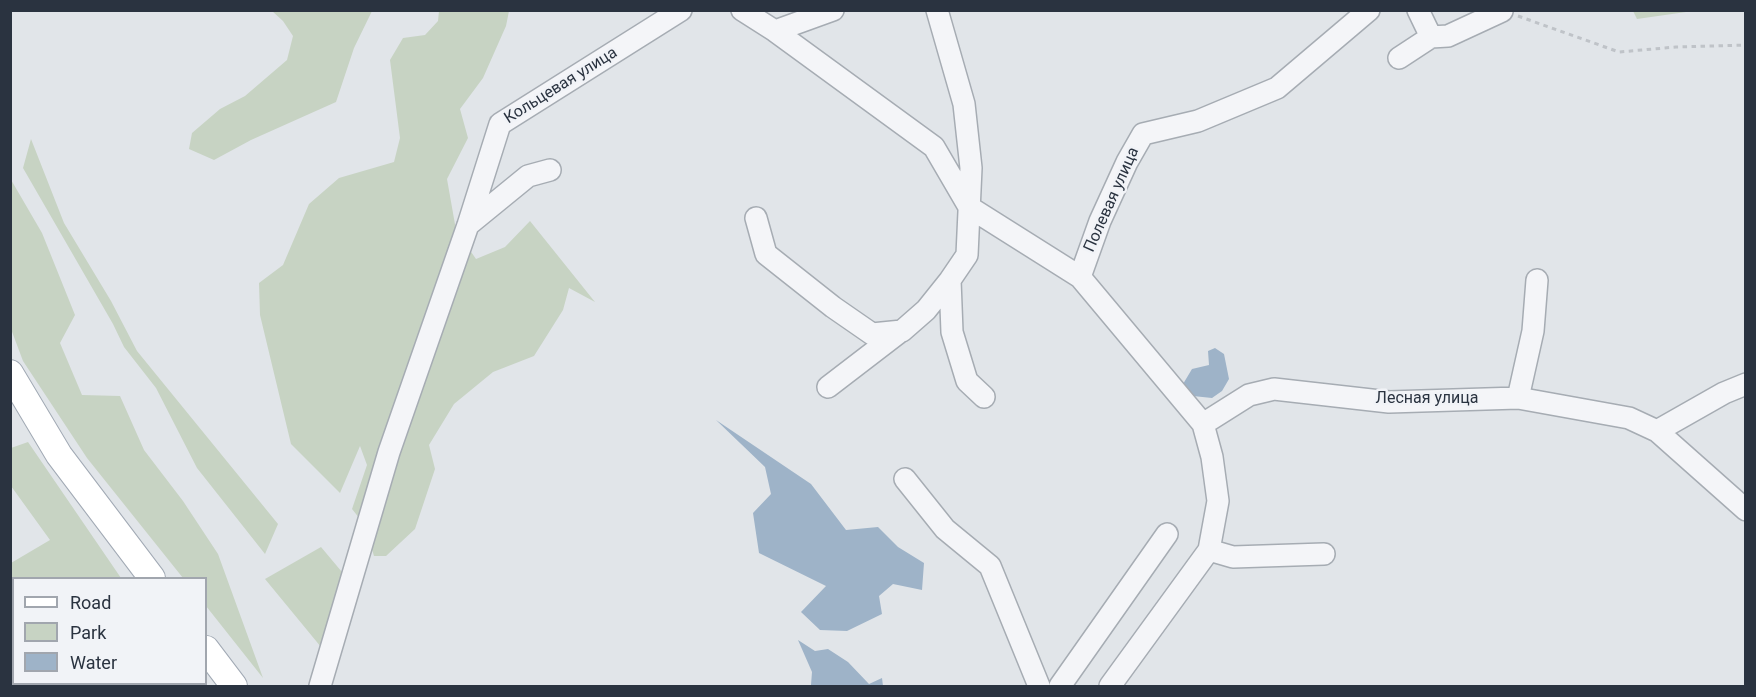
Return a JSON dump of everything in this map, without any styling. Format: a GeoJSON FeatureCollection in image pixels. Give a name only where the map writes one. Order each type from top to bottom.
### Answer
{"type":"FeatureCollection","features":[{"type":"Feature","properties":{"kind":"main road"},"geometry":{"type":"LineString","coordinates":[[10,373],[59,455],[150,577]]}},
{"type":"Feature","properties":{"kind":"main road"},"geometry":{"type":"LineString","coordinates":[[207,650],[234,687]]}},
{"type":"Feature","properties":{"kind":"street","name":"Кольцевая улица"},"geometry":{"type":"LineString","coordinates":[[320,687],[389,452],[468,225],[500,124],[681,10]]}},
{"type":"Feature","properties":{"kind":"street"},"geometry":{"type":"LineString","coordinates":[[742,10],[776,31],[934,147],[969,207],[1080,277],[1203,424],[1212,457],[1218,501],[1209,550],[1110,687]]}},
{"type":"Feature","properties":{"kind":"street"},"geometry":{"type":"LineString","coordinates":[[776,31],[833,10]]}},
{"type":"Feature","properties":{"kind":"street"},"geometry":{"type":"LineString","coordinates":[[828,387],[927,310],[967,255],[971,168],[964,104],[937,10]]}},
{"type":"Feature","properties":{"kind":"street","name":"Полевая улица"},"geometry":{"type":"LineString","coordinates":[[1080,277],[1100,221],[1127,162],[1143,134],[1198,121],[1276,88],[1369,10]]}},
{"type":"Feature","properties":{"kind":"street"},"geometry":{"type":"LineString","coordinates":[[1418,10],[1431,37]]}},
{"type":"Feature","properties":{"kind":"street"},"geometry":{"type":"LineString","coordinates":[[1399,58],[1431,37],[1448,36],[1503,10]]}},
{"type":"Feature","properties":{"kind":"street"},"geometry":{"type":"LineString","coordinates":[[468,225],[528,176],[550,170]]}},
{"type":"Feature","properties":{"kind":"street"},"geometry":{"type":"LineString","coordinates":[[756,218],[766,254],[832,307],[872,334],[902,331]]}},
{"type":"Feature","properties":{"kind":"street"},"geometry":{"type":"LineString","coordinates":[[950,280],[952,332],[967,381],[984,397]]}},
{"type":"Feature","properties":{"kind":"street"},"geometry":{"type":"LineString","coordinates":[[1518,398],[1533,331],[1537,280]]}},
{"type":"Feature","properties":{"kind":"street"},"geometry":{"type":"LineString","coordinates":[[1657,431],[1724,393],[1746,384]]}},
{"type":"Feature","properties":{"kind":"street","name":"Лесная улица"},"geometry":{"type":"LineString","coordinates":[[1203,424],[1248,395],[1274,388],[1389,402],[1518,398],[1629,418],[1657,431],[1746,510]]}},
{"type":"Feature","properties":{"kind":"street"},"geometry":{"type":"LineString","coordinates":[[905,479],[945,529],[990,566],[1039,687]]}},
{"type":"Feature","properties":{"kind":"street"},"geometry":{"type":"LineString","coordinates":[[1060,687],[1167,534]]}},
{"type":"Feature","properties":{"kind":"street"},"geometry":{"type":"LineString","coordinates":[[1209,550],[1233,557],[1324,554]]}},
{"type":"Feature","properties":{"kind":"path"},"geometry":{"type":"LineString","coordinates":[[1503,10],[1619,52],[1676,47],[1746,45]]}},
{"type":"Feature","properties":{"kind":"green space"},"geometry":{"type":"Polygon","coordinates":[[[272,11],[372,11],[354,48],[336,102],[251,140],[214,160],[189,149],[192,133],[220,109],[245,96],[287,60],[293,36],[283,21],[272,11]]]}},
{"type":"Feature","properties":{"kind":"green space"},"geometry":{"type":"Polygon","coordinates":[[[439,11],[509,11],[506,26],[483,78],[460,109],[468,138],[447,179],[456,230],[476,259],[505,247],[530,221],[595,302],[569,288],[563,310],[534,356],[493,372],[454,404],[429,445],[435,469],[415,529],[386,556],[374,556],[364,524],[352,509],[367,465],[360,446],[340,493],[291,444],[260,315],[259,283],[283,265],[309,204],[339,178],[394,162],[400,138],[390,60],[403,38],[425,35],[438,21],[439,11]]]}},
{"type":"Feature","properties":{"kind":"green space"},"geometry":{"type":"Polygon","coordinates":[[[1633,11],[1693,11],[1637,19],[1633,11]]]}},
{"type":"Feature","properties":{"kind":"green space"},"geometry":{"type":"Polygon","coordinates":[[[31,139],[64,223],[111,301],[137,351],[278,524],[265,554],[197,468],[156,388],[124,347],[23,168],[31,139]]]}},
{"type":"Feature","properties":{"kind":"green space"},"geometry":{"type":"Polygon","coordinates":[[[10,178],[42,233],[75,315],[60,343],[82,395],[120,396],[144,450],[183,501],[218,554],[263,678],[207,607],[207,577],[182,577],[87,458],[23,361],[11,329],[10,178]]]}},
{"type":"Feature","properties":{"kind":"green space"},"geometry":{"type":"Polygon","coordinates":[[[28,442],[120,577],[12,577],[12,644],[10,642],[11,563],[50,540],[11,486],[11,448],[28,442]]]}},
{"type":"Feature","properties":{"kind":"green space"},"geometry":{"type":"Polygon","coordinates":[[[321,547],[347,578],[321,647],[265,579],[321,547]]]}},
{"type":"Feature","properties":{"kind":"water"},"geometry":{"type":"Polygon","coordinates":[[[1215,348],[1224,354],[1229,379],[1222,391],[1212,398],[1193,396],[1183,384],[1192,369],[1209,365],[1208,351],[1215,348]]]}},
{"type":"Feature","properties":{"kind":"water"},"geometry":{"type":"Polygon","coordinates":[[[716,420],[811,484],[846,530],[878,527],[898,547],[924,563],[922,590],[893,584],[879,596],[882,614],[847,631],[820,630],[801,612],[826,586],[759,553],[753,513],[771,494],[765,467],[716,420]]]}},
{"type":"Feature","properties":{"kind":"water"},"geometry":{"type":"Polygon","coordinates":[[[798,640],[815,651],[828,649],[848,662],[869,684],[882,678],[883,686],[810,686],[812,672],[798,640]]]}}]}
